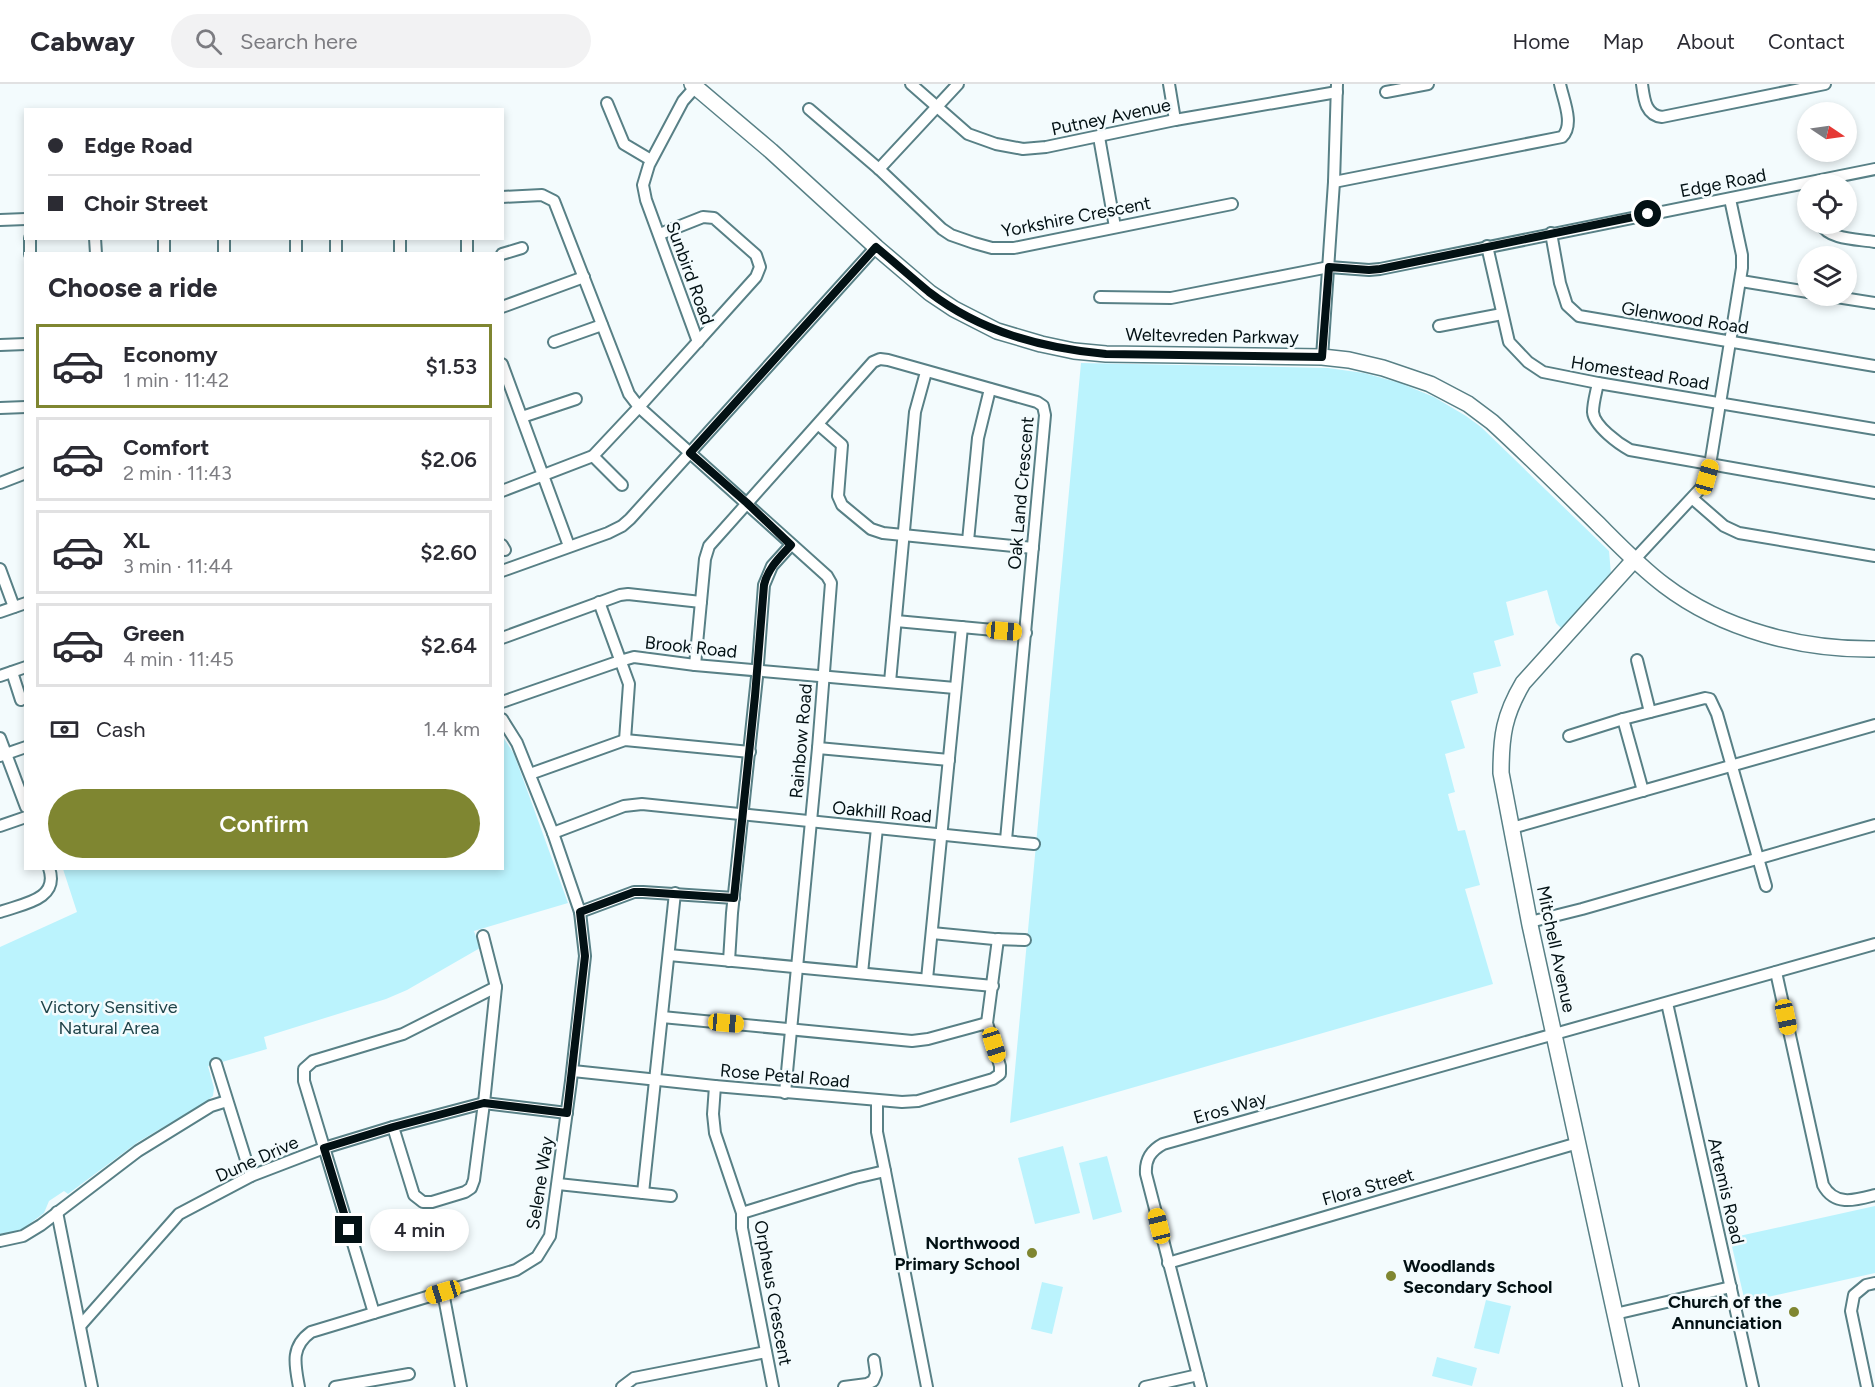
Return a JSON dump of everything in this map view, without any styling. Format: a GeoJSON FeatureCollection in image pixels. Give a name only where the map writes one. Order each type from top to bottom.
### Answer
{"type":"FeatureCollection","features":[{"type":"Feature","properties":{"kind":"street","name":"Putney Avenue"},"geometry":{"type":"LineString","coordinates":[[911,84],[968,134],[1014,148],[1040,148],[1337,88]]}},
{"type":"Feature","properties":{"kind":"street"},"geometry":{"type":"LineString","coordinates":[[879,169],[958,84]]}},
{"type":"Feature","properties":{"kind":"street"},"geometry":{"type":"LineString","coordinates":[[1169,84],[1175,120]]}},
{"type":"Feature","properties":{"kind":"street"},"geometry":{"type":"LineString","coordinates":[[1386,92],[1428,84]]}},
{"type":"Feature","properties":{"kind":"street"},"geometry":{"type":"LineString","coordinates":[[1334,182],[1562,137],[1566,133],[1568,124],[1560,84]]}},
{"type":"Feature","properties":{"kind":"street"},"geometry":{"type":"LineString","coordinates":[[1642,84],[1648,109],[1653,115],[1662,117],[1825,84]]}},
{"type":"Feature","properties":{"kind":"street","name":"Sunbird Road"},"geometry":{"type":"LineString","coordinates":[[504,490],[593,456],[698,342],[644,191],[644,180],[651,160],[679,107],[695,85]]}},
{"type":"Feature","properties":{"kind":"street","name":"Weltevreden Parkway"},"geometry":{"type":"LineString","coordinates":[[695,85],[771,150],[876,247],[930,292],[954,309],[997,330],[1041,344],[1074,351],[1106,354],[1322,357],[1375,366],[1403,374],[1430,384],[1468,404],[1492,422],[1634,560],[1684,599],[1715,615],[1774,637],[1841,648],[1875,649]]}},
{"type":"Feature","properties":{"kind":"street"},"geometry":{"type":"LineString","coordinates":[[1322,357],[1334,182],[1337,88]]}},
{"type":"Feature","properties":{"kind":"street"},"geometry":{"type":"LineString","coordinates":[[607,103],[624,144],[651,160]]}},
{"type":"Feature","properties":{"kind":"street","name":"Yorkshire Crescent"},"geometry":{"type":"LineString","coordinates":[[809,109],[879,169],[942,229],[961,239],[993,248],[1014,248],[1232,204]]}},
{"type":"Feature","properties":{"kind":"street"},"geometry":{"type":"LineString","coordinates":[[1099,137],[1115,227]]}},
{"type":"Feature","properties":{"kind":"street","name":"Edge Road"},"geometry":{"type":"LineString","coordinates":[[1852,174],[1875,169]]}},
{"type":"Feature","properties":{"kind":"street","name":"Edge Road"},"geometry":{"type":"LineString","coordinates":[[1100,297],[1172,298],[1329,267],[1369,270],[1797,186]]}},
{"type":"Feature","properties":{"kind":"street","name":"Rainbow Road"},"geometry":{"type":"LineString","coordinates":[[504,197],[542,195],[554,201],[624,384],[639,407],[827,576],[831,583],[818,748],[785,1093]]}},
{"type":"Feature","properties":{"kind":"street"},"geometry":{"type":"LineString","coordinates":[[1634,560],[1693,499],[1701,488],[1710,465],[1741,281],[1742,255],[1730,199]]}},
{"type":"Feature","properties":{"kind":"street"},"geometry":{"type":"LineString","coordinates":[[660,234],[703,217],[714,218],[756,255],[760,267],[756,277],[698,342]]}},
{"type":"Feature","properties":{"kind":"street"},"geometry":{"type":"LineString","coordinates":[[0,220],[24,219]]}},
{"type":"Feature","properties":{"kind":"street","name":"Glenwood Road"},"geometry":{"type":"LineString","coordinates":[[1551,233],[1560,283],[1567,305],[1575,315],[1875,366]]}},
{"type":"Feature","properties":{"kind":"street"},"geometry":{"type":"LineString","coordinates":[[1831,234],[1875,242]]}},
{"type":"Feature","properties":{"kind":"street","name":"Homestead Road"},"geometry":{"type":"LineString","coordinates":[[1487,246],[1509,342],[1516,351],[1537,368],[1553,375],[1598,384],[1875,429]]}},
{"type":"Feature","properties":{"kind":"street"},"geometry":{"type":"LineString","coordinates":[[504,570],[622,526],[876,247]]}},
{"type":"Feature","properties":{"kind":"street"},"geometry":{"type":"LineString","coordinates":[[504,253],[522,248]]}},
{"type":"Feature","properties":{"kind":"street"},"geometry":{"type":"LineString","coordinates":[[504,306],[584,277]]}},
{"type":"Feature","properties":{"kind":"street"},"geometry":{"type":"LineString","coordinates":[[1741,281],[1797,290]]}},
{"type":"Feature","properties":{"kind":"street"},"geometry":{"type":"LineString","coordinates":[[1857,300],[1875,303]]}},
{"type":"Feature","properties":{"kind":"street"},"geometry":{"type":"LineString","coordinates":[[1439,326],[1502,314]]}},
{"type":"Feature","properties":{"kind":"street"},"geometry":{"type":"LineString","coordinates":[[554,342],[602,325]]}},
{"type":"Feature","properties":{"kind":"street"},"geometry":{"type":"LineString","coordinates":[[0,345],[24,344]]}},
{"type":"Feature","properties":{"kind":"street","name":"Oak Land Crescent"},"geometry":{"type":"LineString","coordinates":[[695,664],[705,559],[709,546],[873,362],[880,359],[1037,402],[1043,406],[1045,415],[1006,840]]}},
{"type":"Feature","properties":{"kind":"street"},"geometry":{"type":"LineString","coordinates":[[504,370],[569,546]]}},
{"type":"Feature","properties":{"kind":"street"},"geometry":{"type":"LineString","coordinates":[[890,682],[915,412],[926,372]]}},
{"type":"Feature","properties":{"kind":"street"},"geometry":{"type":"LineString","coordinates":[[1598,384],[1593,416],[1599,425],[1624,447],[1635,452],[1875,493]]}},
{"type":"Feature","properties":{"kind":"street"},"geometry":{"type":"LineString","coordinates":[[968,541],[978,438],[990,389]]}},
{"type":"Feature","properties":{"kind":"street"},"geometry":{"type":"LineString","coordinates":[[522,417],[576,399]]}},
{"type":"Feature","properties":{"kind":"street"},"geometry":{"type":"LineString","coordinates":[[0,408],[24,407]]}},
{"type":"Feature","properties":{"kind":"street"},"geometry":{"type":"LineString","coordinates":[[819,425],[842,445],[838,496],[842,505],[871,529],[883,533],[1033,548]]}},
{"type":"Feature","properties":{"kind":"street"},"geometry":{"type":"LineString","coordinates":[[593,456],[622,485]]}},
{"type":"Feature","properties":{"kind":"street"},"geometry":{"type":"LineString","coordinates":[[0,483],[24,474]]}},
{"type":"Feature","properties":{"kind":"street"},"geometry":{"type":"LineString","coordinates":[[1693,499],[1724,526],[1739,533],[1875,556]]}},
{"type":"Feature","properties":{"kind":"street"},"geometry":{"type":"LineString","coordinates":[[729,961],[766,577],[772,566],[791,545]]}},
{"type":"Feature","properties":{"kind":"street","name":"Mitchell Avenue"},"geometry":{"type":"LineString","coordinates":[[1630,1387],[1530,922],[1501,773],[1501,749],[1503,731],[1512,702],[1524,683],[1634,560]]}},
{"type":"Feature","properties":{"kind":"street"},"geometry":{"type":"LineString","coordinates":[[0,568],[14,607]]}},
{"type":"Feature","properties":{"kind":"street"},"geometry":{"type":"LineString","coordinates":[[504,637],[612,597],[628,594],[701,602]]}},
{"type":"Feature","properties":{"kind":"street"},"geometry":{"type":"LineString","coordinates":[[599,602],[630,689],[626,740]]}},
{"type":"Feature","properties":{"kind":"street"},"geometry":{"type":"LineString","coordinates":[[0,612],[24,604]]}},
{"type":"Feature","properties":{"kind":"street"},"geometry":{"type":"LineString","coordinates":[[896,621],[1026,633]]}},
{"type":"Feature","properties":{"kind":"street"},"geometry":{"type":"LineString","coordinates":[[927,979],[962,627]]}},
{"type":"Feature","properties":{"kind":"street","name":"Brook Road"},"geometry":{"type":"LineString","coordinates":[[504,701],[634,657],[955,688]]}},
{"type":"Feature","properties":{"kind":"street"},"geometry":{"type":"LineString","coordinates":[[1637,660],[1650,712]]}},
{"type":"Feature","properties":{"kind":"street"},"geometry":{"type":"LineString","coordinates":[[0,676],[24,668]]}},
{"type":"Feature","properties":{"kind":"street"},"geometry":{"type":"LineString","coordinates":[[12,672],[21,700]]}},
{"type":"Feature","properties":{"kind":"street"},"geometry":{"type":"LineString","coordinates":[[1569,736],[1623,719],[1705,698],[1710,699],[1717,714],[1766,886]]}},
{"type":"Feature","properties":{"kind":"street"},"geometry":{"type":"LineString","coordinates":[[1623,719],[1642,791]]}},
{"type":"Feature","properties":{"kind":"street","name":"Selene Way"},"geometry":{"type":"LineString","coordinates":[[299,1387],[295,1356],[302,1339],[317,1330],[516,1270],[537,1257],[550,1236],[573,1071],[585,956],[580,912],[553,833],[517,743],[504,722]]}},
{"type":"Feature","properties":{"kind":"street"},"geometry":{"type":"LineString","coordinates":[[1512,828],[1875,725]]}},
{"type":"Feature","properties":{"kind":"street"},"geometry":{"type":"LineString","coordinates":[[0,738],[3,755],[24,802]]}},
{"type":"Feature","properties":{"kind":"street"},"geometry":{"type":"LineString","coordinates":[[530,774],[626,740],[750,752]]}},
{"type":"Feature","properties":{"kind":"street"},"geometry":{"type":"LineString","coordinates":[[3,755],[24,748]]}},
{"type":"Feature","properties":{"kind":"street"},"geometry":{"type":"LineString","coordinates":[[818,748],[949,760]]}},
{"type":"Feature","properties":{"kind":"street","name":"Oakhill Road"},"geometry":{"type":"LineString","coordinates":[[553,833],[624,806],[642,804],[1034,844]]}},
{"type":"Feature","properties":{"kind":"street"},"geometry":{"type":"LineString","coordinates":[[0,826],[24,818]]}},
{"type":"Feature","properties":{"kind":"street"},"geometry":{"type":"LineString","coordinates":[[1530,922],[1875,825]]}},
{"type":"Feature","properties":{"kind":"street"},"geometry":{"type":"LineString","coordinates":[[862,973],[877,828]]}},
{"type":"Feature","properties":{"kind":"street"},"geometry":{"type":"LineString","coordinates":[[0,912],[45,894],[51,884],[49,870]]}},
{"type":"Feature","properties":{"kind":"street"},"geometry":{"type":"LineString","coordinates":[[580,912],[634,892],[734,898]]}},
{"type":"Feature","properties":{"kind":"street"},"geometry":{"type":"LineString","coordinates":[[643,1193],[675,893]]}},
{"type":"Feature","properties":{"kind":"street"},"geometry":{"type":"LineString","coordinates":[[932,933],[1025,940]]}},
{"type":"Feature","properties":{"kind":"street"},"geometry":{"type":"LineString","coordinates":[[393,1127],[414,1195],[423,1202],[432,1202],[471,1188],[484,1103],[496,987],[483,936]]}},
{"type":"Feature","properties":{"kind":"street"},"geometry":{"type":"LineString","coordinates":[[662,1017],[912,1041],[928,1039],[987,1023],[998,939]]}},
{"type":"Feature","properties":{"kind":"street","name":"Eros Way"},"geometry":{"type":"LineString","coordinates":[[1201,1387],[1146,1169],[1150,1155],[1157,1148],[1875,944]]}},
{"type":"Feature","properties":{"kind":"street"},"geometry":{"type":"LineString","coordinates":[[669,955],[993,986]]}},
{"type":"Feature","properties":{"kind":"street"},"geometry":{"type":"LineString","coordinates":[[1776,972],[1823,1185],[1833,1197],[1839,1200],[1854,1200],[1875,1195]]}},
{"type":"Feature","properties":{"kind":"street"},"geometry":{"type":"LineString","coordinates":[[374,1312],[304,1081],[304,1069],[313,1061],[403,1034],[496,987]]}},
{"type":"Feature","properties":{"kind":"street","name":"Artemis Road"},"geometry":{"type":"LineString","coordinates":[[1667,1003],[1753,1387]]}},
{"type":"Feature","properties":{"kind":"street","name":"Rose Petal Road"},"geometry":{"type":"LineString","coordinates":[[573,1071],[785,1093],[877,1101],[918,1101],[993,1079],[1000,1074],[1000,1066],[987,1023]]}},
{"type":"Feature","properties":{"kind":"street"},"geometry":{"type":"LineString","coordinates":[[216,1064],[250,1176]]}},
{"type":"Feature","properties":{"kind":"street"},"geometry":{"type":"LineString","coordinates":[[715,1086],[713,1124],[742,1213]]}},
{"type":"Feature","properties":{"kind":"street"},"geometry":{"type":"LineString","coordinates":[[0,1241],[23,1236],[41,1225],[138,1151],[211,1106],[227,1101]]}},
{"type":"Feature","properties":{"kind":"street"},"geometry":{"type":"LineString","coordinates":[[877,1101],[877,1132],[927,1387]]}},
{"type":"Feature","properties":{"kind":"street","name":"Dune Drive"},"geometry":{"type":"LineString","coordinates":[[80,1326],[179,1214],[250,1176],[324,1148],[484,1103],[567,1113]]}},
{"type":"Feature","properties":{"kind":"street","name":"Flora Street"},"geometry":{"type":"LineString","coordinates":[[1168,1263],[1578,1143]]}},
{"type":"Feature","properties":{"kind":"street","name":"Orpheus Crescent"},"geometry":{"type":"LineString","coordinates":[[773,1387],[742,1228],[742,1213],[885,1171]]}},
{"type":"Feature","properties":{"kind":"street"},"geometry":{"type":"LineString","coordinates":[[558,1184],[671,1196]]}},
{"type":"Feature","properties":{"kind":"street"},"geometry":{"type":"LineString","coordinates":[[57,1212],[92,1387]]}},
{"type":"Feature","properties":{"kind":"street"},"geometry":{"type":"LineString","coordinates":[[1867,1387],[1851,1311],[1854,1295],[1866,1285],[1875,1283]]}},
{"type":"Feature","properties":{"kind":"street"},"geometry":{"type":"LineString","coordinates":[[1615,1314],[1731,1287]]}},
{"type":"Feature","properties":{"kind":"street"},"geometry":{"type":"LineString","coordinates":[[443,1292],[461,1387]]}},
{"type":"Feature","properties":{"kind":"street"},"geometry":{"type":"LineString","coordinates":[[622,1387],[634,1378],[766,1352]]}},
{"type":"Feature","properties":{"kind":"street"},"geometry":{"type":"LineString","coordinates":[[844,1387],[873,1381],[876,1374],[874,1360]]}},
{"type":"Feature","properties":{"kind":"street"},"geometry":{"type":"LineString","coordinates":[[335,1387],[409,1374]]}},
{"type":"Feature","properties":{"kind":"street"},"geometry":{"type":"LineString","coordinates":[[1145,1387],[1198,1375]]}},
{"type":"Feature","properties":{"kind":"green space"},"geometry":{"type":"Polygon","coordinates":[[[1081,363],[1328,368],[1364,373],[1400,383],[1434,397],[1481,427],[1609,551],[1611,574],[1561,628],[1556,623],[1547,590],[1506,602],[1514,635],[1494,641],[1501,666],[1473,673],[1478,693],[1451,701],[1465,748],[1445,754],[1455,792],[1448,794],[1458,831],[1465,830],[1480,885],[1465,889],[1493,984],[1010,1123],[1081,363]]]}},
{"type":"Feature","properties":{"kind":"green space","name":"Victory Sensitive Natural Area"},"geometry":{"type":"Polygon","coordinates":[[[504,739],[514,754],[568,903],[474,931],[480,948],[407,990],[386,999],[264,1037],[267,1049],[208,1066],[214,1088],[213,1096],[206,1102],[138,1142],[68,1194],[64,1191],[49,1201],[44,1213],[20,1231],[0,1234],[0,947],[77,912],[63,870],[504,870],[504,739]]]}},
{"type":"Feature","properties":{"kind":"green space"},"geometry":{"type":"Polygon","coordinates":[[[1063,1146],[1080,1213],[1035,1224],[1018,1158],[1063,1146]]]}},
{"type":"Feature","properties":{"kind":"green space"},"geometry":{"type":"Polygon","coordinates":[[[1107,1156],[1122,1212],[1093,1220],[1079,1163],[1107,1156]]]}},
{"type":"Feature","properties":{"kind":"green space"},"geometry":{"type":"Polygon","coordinates":[[[1875,1206],[1875,1273],[1745,1302],[1730,1238],[1875,1206]]]}},
{"type":"Feature","properties":{"kind":"green space"},"geometry":{"type":"Polygon","coordinates":[[[1042,1282],[1063,1287],[1052,1334],[1031,1329],[1042,1282]]]}},
{"type":"Feature","properties":{"kind":"green space"},"geometry":{"type":"Polygon","coordinates":[[[1486,1300],[1511,1306],[1499,1354],[1474,1348],[1486,1300]]]}},
{"type":"Feature","properties":{"kind":"green space"},"geometry":{"type":"Polygon","coordinates":[[[1437,1357],[1477,1368],[1472,1386],[1432,1376],[1437,1357]]]}},
{"type":"Feature","properties":{"kind":"place","name":"Northwood Primary School"},"geometry":{"type":"Point","coordinates":[1032,1253]}},
{"type":"Feature","properties":{"kind":"place","name":"Woodlands Secondary School"},"geometry":{"type":"Point","coordinates":[1391,1276]}},
{"type":"Feature","properties":{"kind":"place","name":"Church of the Annunciation"},"geometry":{"type":"Point","coordinates":[1794,1312]}},
{"type":"Feature","properties":{"kind":"route"},"geometry":{"type":"LineString","coordinates":[[349,1230],[324,1148],[484,1103],[567,1113],[585,956],[580,912],[634,892],[734,898],[764,585],[772,566],[791,545],[690,453],[876,247],[954,309],[1019,339],[1074,351],[1106,354],[1322,357],[1329,267],[1380,269],[1648,214]]}}]}
